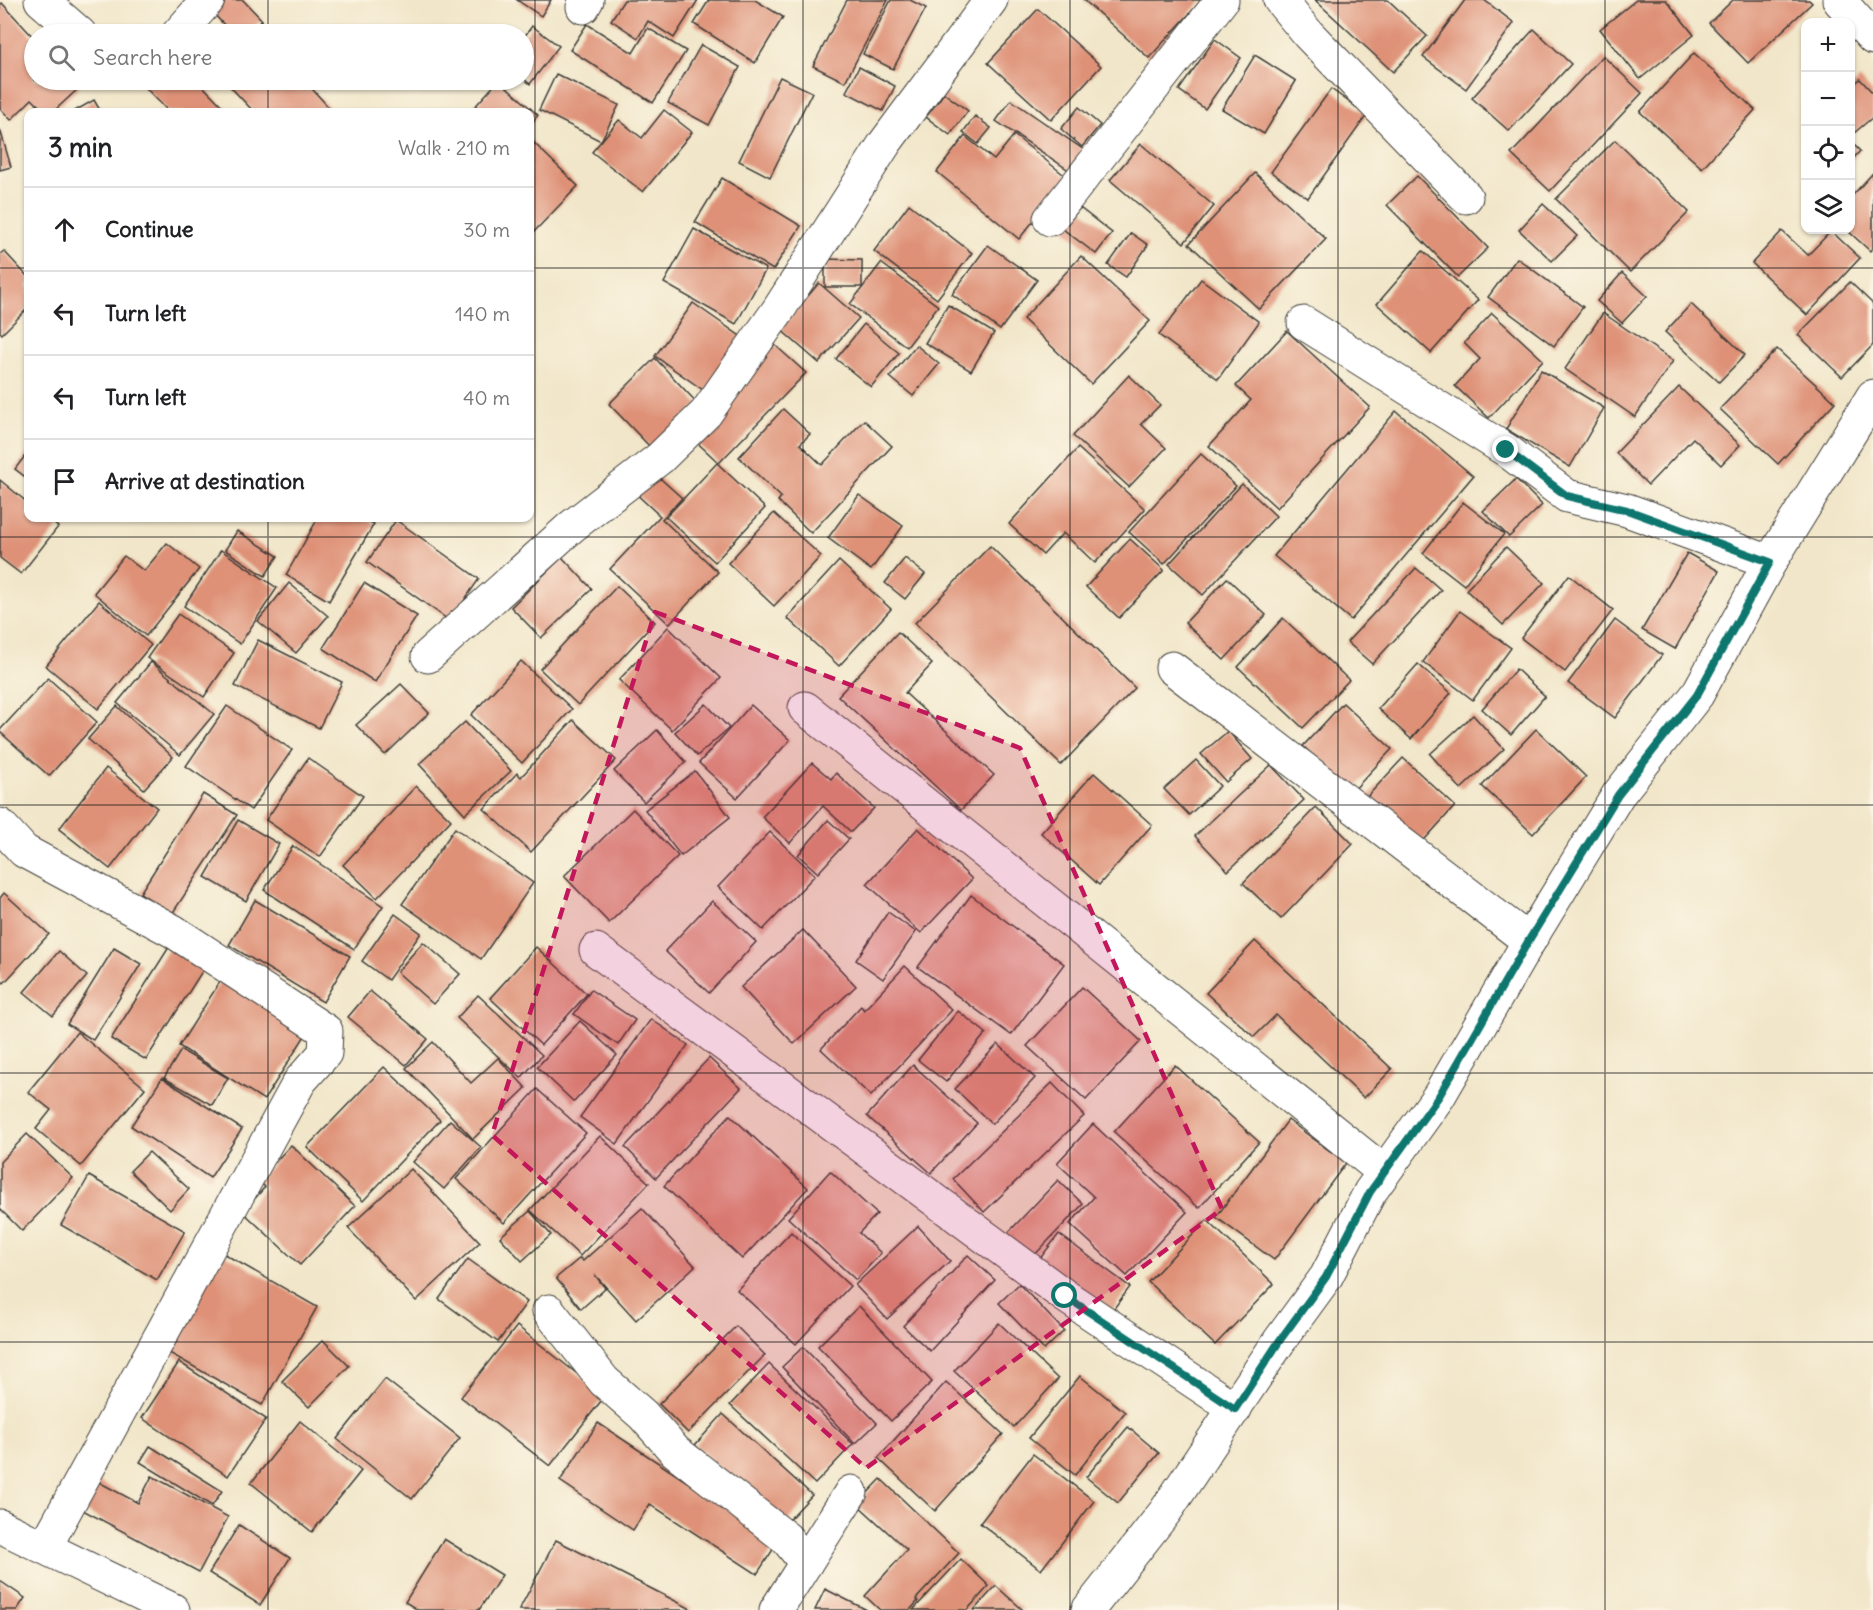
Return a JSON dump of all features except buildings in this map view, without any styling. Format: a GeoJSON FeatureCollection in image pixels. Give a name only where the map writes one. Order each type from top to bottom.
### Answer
{"type":"FeatureCollection","features":[{"type":"Feature","properties":{"kind":"street"},"geometry":{"type":"LineString","coordinates":[[41,0],[69,24]]}},
{"type":"Feature","properties":{"kind":"street"},"geometry":{"type":"LineString","coordinates":[[187,24],[208,0]]}},
{"type":"Feature","properties":{"kind":"street"},"geometry":{"type":"LineString","coordinates":[[428,656],[571,527],[660,459],[706,413],[779,309],[885,143],[991,0]]}},
{"type":"Feature","properties":{"kind":"street"},"geometry":{"type":"LineString","coordinates":[[1050,219],[1222,0]]}},
{"type":"Feature","properties":{"kind":"street"},"geometry":{"type":"LineString","coordinates":[[1280,0],[1308,34],[1466,197]]}},
{"type":"Feature","properties":{"kind":"street"},"geometry":{"type":"LineString","coordinates":[[1839,0],[1873,38]]}},
{"type":"Feature","properties":{"kind":"street"},"geometry":{"type":"LineString","coordinates":[[1304,323],[1506,450],[1567,496],[1627,510],[1770,562]]}},
{"type":"Feature","properties":{"kind":"street"},"geometry":{"type":"LineString","coordinates":[[1088,1610],[1165,1512],[1280,1340],[1326,1277],[1370,1192],[1439,1096],[1529,940],[1618,795],[1697,695],[1770,562],[1873,396]]}},
{"type":"Feature","properties":{"kind":"street"},"geometry":{"type":"LineString","coordinates":[[1172,668],[1529,940]]}},
{"type":"Feature","properties":{"kind":"street"},"geometry":{"type":"LineString","coordinates":[[805,708],[1384,1172]]}},
{"type":"Feature","properties":{"kind":"street"},"geometry":{"type":"LineString","coordinates":[[0,825],[24,851],[173,931],[327,1031],[325,1053],[300,1081],[45,1547]]}},
{"type":"Feature","properties":{"kind":"street"},"geometry":{"type":"LineString","coordinates":[[596,950],[1065,1296],[1235,1409]]}},
{"type":"Feature","properties":{"kind":"street"},"geometry":{"type":"LineString","coordinates":[[549,1311],[604,1380],[643,1415],[675,1451],[786,1538],[806,1563]]}},
{"type":"Feature","properties":{"kind":"street"},"geometry":{"type":"LineString","coordinates":[[776,1610],[851,1492]]}},
{"type":"Feature","properties":{"kind":"street"},"geometry":{"type":"LineString","coordinates":[[0,1526],[173,1610]]}},
{"type":"Feature","properties":{"kind":"highlighted area"},"geometry":{"type":"Polygon","coordinates":[[[655,612],[1020,748],[1222,1209],[866,1468],[492,1135],[655,612]]]}},
{"type":"Feature","properties":{"kind":"route"},"geometry":{"type":"LineString","coordinates":[[1065,1296],[1235,1409],[1280,1340],[1326,1277],[1370,1192],[1439,1096],[1529,940],[1618,795],[1697,695],[1770,562],[1627,510],[1567,496],[1506,450]]}}]}
